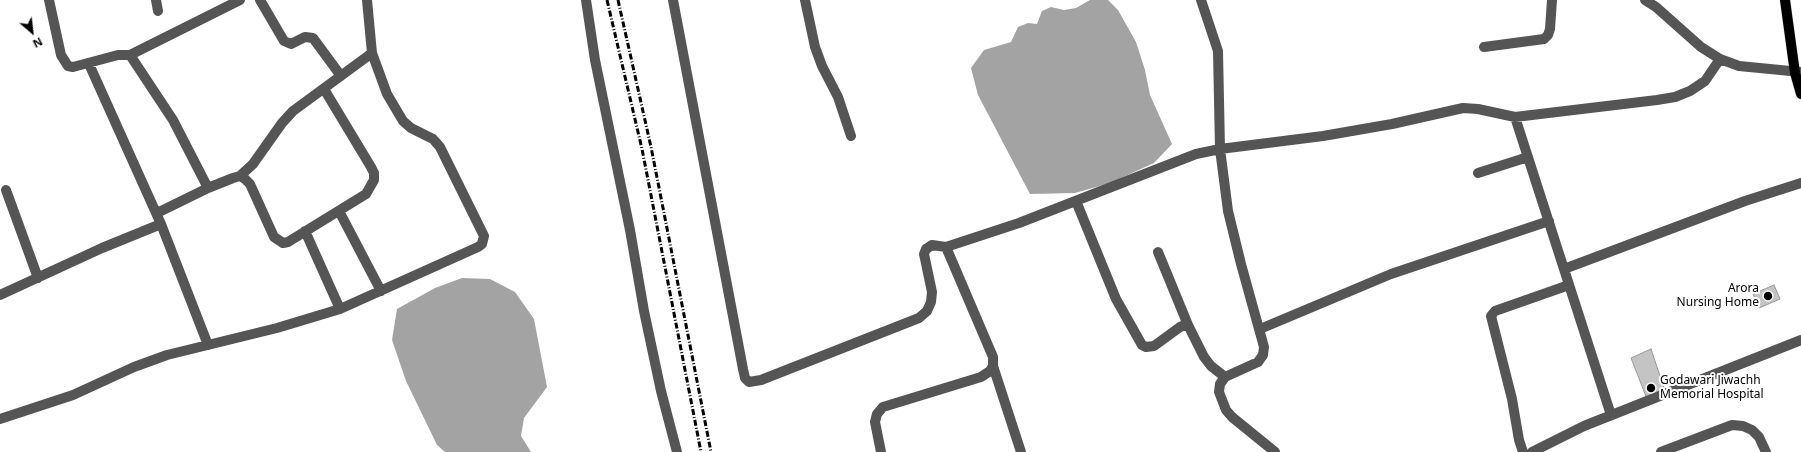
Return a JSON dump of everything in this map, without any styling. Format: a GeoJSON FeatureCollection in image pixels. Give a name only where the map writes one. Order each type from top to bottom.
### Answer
{"type":"FeatureCollection","features":[{"type":"Feature","properties":{"kind":"main road"},"geometry":{"type":"LineString","coordinates":[[1785,0],[1801,94]]}},
{"type":"Feature","properties":{"kind":"street"},"geometry":{"type":"LineString","coordinates":[[49,0],[64,62],[68,66],[73,67],[89,64],[118,55],[130,55],[240,0]]}},
{"type":"Feature","properties":{"kind":"street"},"geometry":{"type":"LineString","coordinates":[[156,0],[158,11]]}},
{"type":"Feature","properties":{"kind":"street"},"geometry":{"type":"LineString","coordinates":[[260,0],[284,41],[291,44],[305,37],[313,38],[341,76]]}},
{"type":"Feature","properties":{"kind":"street"},"geometry":{"type":"LineString","coordinates":[[0,419],[73,396],[134,367],[167,355],[277,328],[340,309],[381,292],[478,247],[484,241],[484,236],[440,147],[433,139],[411,128],[403,122],[378,75],[372,53],[366,0]]}},
{"type":"Feature","properties":{"kind":"street"},"geometry":{"type":"LineString","coordinates":[[586,0],[595,60],[630,230],[660,391],[677,452]]}},
{"type":"Feature","properties":{"kind":"street"},"geometry":{"type":"LineString","coordinates":[[673,0],[743,369],[745,378],[749,382],[761,380],[920,318],[929,307],[932,292],[924,254],[926,249],[932,245],[946,248],[1019,223],[1196,154],[1220,149],[1323,136],[1392,124],[1463,108],[1478,109],[1515,117],[1675,97],[1690,91],[1705,81],[1720,59]]}},
{"type":"Feature","properties":{"kind":"street"},"geometry":{"type":"LineString","coordinates":[[805,0],[815,47],[822,66],[838,97],[851,136]]}},
{"type":"Feature","properties":{"kind":"street"},"geometry":{"type":"LineString","coordinates":[[1201,0],[1218,51],[1220,149],[1228,211],[1264,347],[1263,355],[1258,362],[1225,377],[1220,384],[1219,392],[1226,410],[1232,418],[1275,452]]}},
{"type":"Feature","properties":{"kind":"street"},"geometry":{"type":"LineString","coordinates":[[1484,47],[1544,39],[1548,35],[1550,28],[1552,0]]}},
{"type":"Feature","properties":{"kind":"street"},"geometry":{"type":"LineString","coordinates":[[1645,0],[1658,3],[1701,47],[1720,59],[1739,66],[1798,73]]}},
{"type":"Feature","properties":{"kind":"street"},"geometry":{"type":"LineString","coordinates":[[157,213],[208,188],[240,176],[256,159],[282,122],[293,111],[372,53]]}},
{"type":"Feature","properties":{"kind":"street"},"geometry":{"type":"LineString","coordinates":[[130,55],[173,120],[208,188]]}},
{"type":"Feature","properties":{"kind":"street"},"geometry":{"type":"LineString","coordinates":[[89,64],[157,213],[208,345]]}},
{"type":"Feature","properties":{"kind":"street"},"geometry":{"type":"LineString","coordinates":[[240,176],[250,184],[274,237],[283,243],[288,242],[366,194],[374,180],[374,173],[324,89]]}},
{"type":"Feature","properties":{"kind":"street"},"geometry":{"type":"LineString","coordinates":[[1515,117],[1611,415]]}},
{"type":"Feature","properties":{"kind":"street"},"geometry":{"type":"LineString","coordinates":[[1478,173],[1528,157]]}},
{"type":"Feature","properties":{"kind":"street"},"geometry":{"type":"LineString","coordinates":[[1564,269],[1745,201],[1801,183]]}},
{"type":"Feature","properties":{"kind":"street"},"geometry":{"type":"LineString","coordinates":[[6,190],[38,278]]}},
{"type":"Feature","properties":{"kind":"street"},"geometry":{"type":"LineString","coordinates":[[1076,201],[1113,291],[1142,345],[1146,347],[1154,346],[1180,327],[1185,325],[1188,326]]}},
{"type":"Feature","properties":{"kind":"street"},"geometry":{"type":"LineString","coordinates":[[339,211],[381,292]]}},
{"type":"Feature","properties":{"kind":"street"},"geometry":{"type":"LineString","coordinates":[[1260,329],[1392,274],[1549,221]]}},
{"type":"Feature","properties":{"kind":"street"},"geometry":{"type":"LineString","coordinates":[[0,295],[102,248],[161,224]]}},
{"type":"Feature","properties":{"kind":"street"},"geometry":{"type":"LineString","coordinates":[[305,231],[340,309]]}},
{"type":"Feature","properties":{"kind":"street"},"geometry":{"type":"LineString","coordinates":[[946,248],[993,357],[993,366],[1021,452]]}},
{"type":"Feature","properties":{"kind":"street"},"geometry":{"type":"LineString","coordinates":[[1158,252],[1188,326],[1204,358],[1211,366],[1225,377]]}},
{"type":"Feature","properties":{"kind":"street"},"geometry":{"type":"LineString","coordinates":[[1523,452],[1519,440],[1512,399],[1491,316],[1495,311],[1569,285]]}},
{"type":"Feature","properties":{"kind":"street"},"geometry":{"type":"LineString","coordinates":[[1532,452],[1584,426],[1801,340]]}},
{"type":"Feature","properties":{"kind":"street"},"geometry":{"type":"LineString","coordinates":[[881,452],[875,422],[877,414],[883,407],[981,377],[990,371],[993,366]]}},
{"type":"Feature","properties":{"kind":"street"},"geometry":{"type":"LineString","coordinates":[[1661,452],[1732,425],[1743,426],[1752,430],[1759,437],[1766,452]]}},
{"type":"Feature","properties":{"kind":"shaded area"},"geometry":{"type":"Polygon","coordinates":[[[1090,0],[1108,0],[1118,10],[1136,42],[1145,70],[1150,95],[1172,144],[1154,163],[1110,183],[1075,193],[1030,194],[978,95],[971,68],[984,50],[1011,42],[1018,27],[1028,23],[1037,24],[1042,11],[1051,7],[1064,10],[1076,8],[1090,0]]]}},
{"type":"Feature","properties":{"kind":"shaded area"},"geometry":{"type":"Polygon","coordinates":[[[462,278],[490,279],[515,292],[534,319],[547,387],[524,418],[521,436],[531,452],[445,452],[437,445],[406,381],[392,340],[397,309],[435,288],[462,278]]]}},
{"type":"Feature","properties":{"kind":"building"},"geometry":{"type":"Polygon","coordinates":[[[1774,285],[1780,299],[1759,308],[1753,294],[1774,285]]]}},
{"type":"Feature","properties":{"kind":"building"},"geometry":{"type":"Polygon","coordinates":[[[1651,349],[1665,391],[1647,399],[1631,358],[1651,349]]]}},
{"type":"Feature","properties":{"kind":"railway"},"geometry":{"type":"LineString","coordinates":[[607,0],[642,149],[701,452]]}},
{"type":"Feature","properties":{"kind":"railway"},"geometry":{"type":"LineString","coordinates":[[618,0],[651,147],[711,452]]}},
{"type":"Feature","properties":{"kind":"place","name":"Arora Nursing Home"},"geometry":{"type":"Point","coordinates":[1768,296]}},
{"type":"Feature","properties":{"kind":"place","name":"Godawari Jiwachh Memorial Hospital"},"geometry":{"type":"Point","coordinates":[1651,388]}}]}
